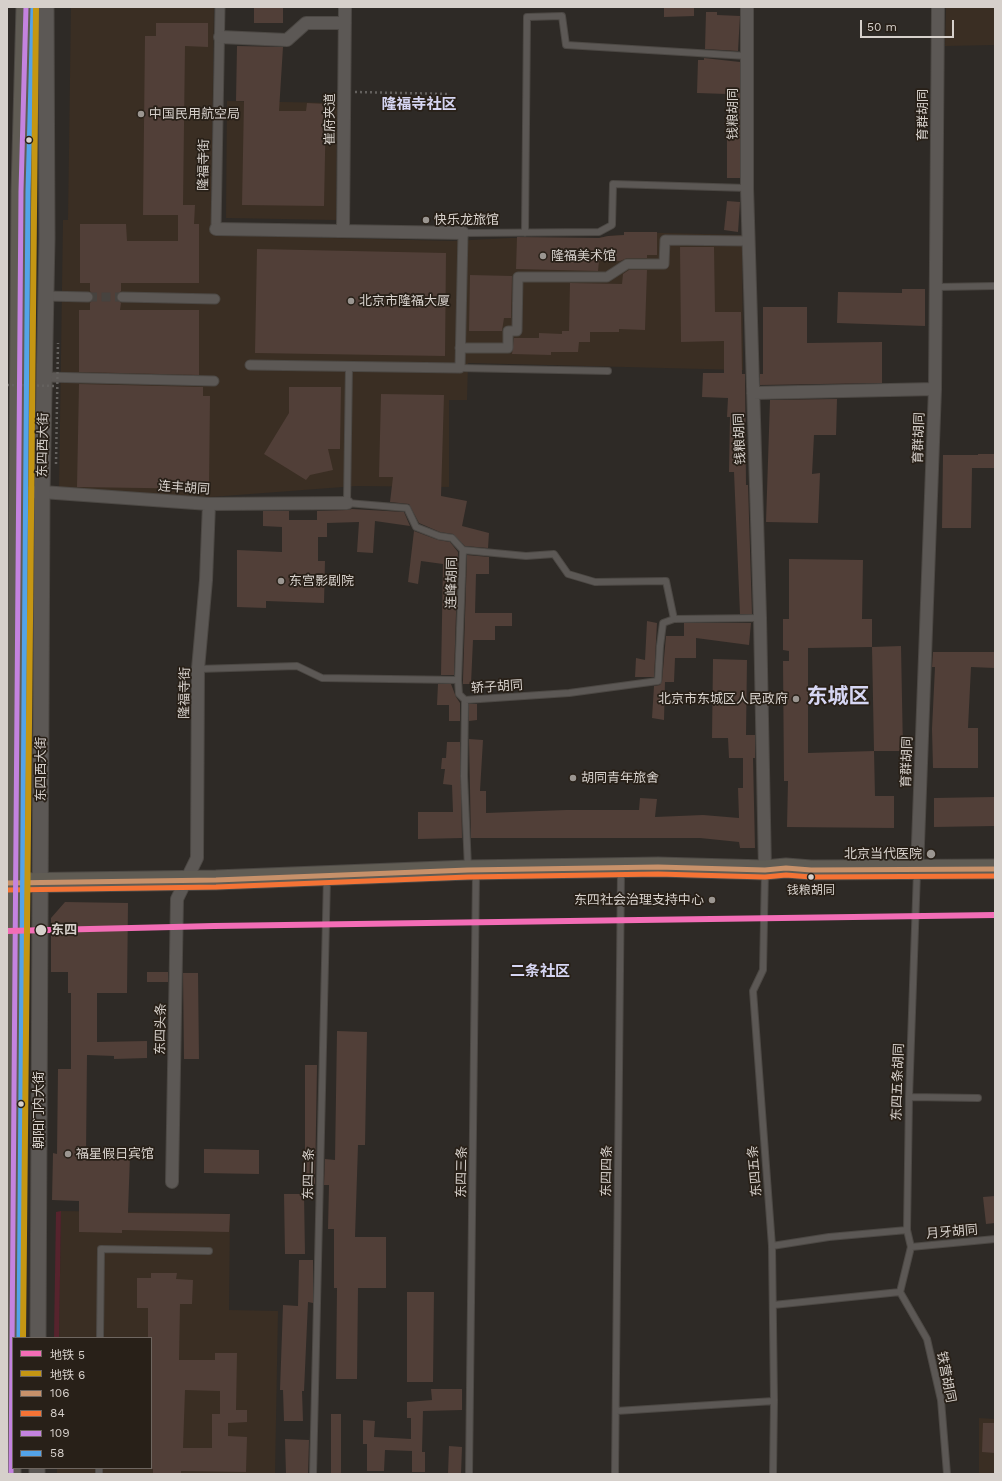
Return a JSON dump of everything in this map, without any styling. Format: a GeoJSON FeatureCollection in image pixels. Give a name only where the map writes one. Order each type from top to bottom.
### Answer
{"type":"FeatureCollection","features":[{"type":"Feature","properties":{"kind":"main road","name":"东四西大街"},"geometry":{"type":"LineString","coordinates":[[12,883],[20,493],[21,198],[26,7]]}},
{"type":"Feature","properties":{"kind":"main road"},"geometry":{"type":"LineString","coordinates":[[12,883],[187,880],[472,870],[621,868],[765,870],[786,868],[917,870],[995,869]]}},
{"type":"Feature","properties":{"kind":"main road","name":"朝阳门内大街"},"geometry":{"type":"LineString","coordinates":[[10,1474],[12,883]]}},
{"type":"Feature","properties":{"kind":"street","name":"东四西大街"},"geometry":{"type":"LineString","coordinates":[[41,883],[42,492],[45,296],[46,7]]}},
{"type":"Feature","properties":{"kind":"street","name":"隆福寺街"},"geometry":{"type":"LineString","coordinates":[[216,228],[220,7]]}},
{"type":"Feature","properties":{"kind":"street","name":"崔府夹道"},"geometry":{"type":"LineString","coordinates":[[343,231],[345,7]]}},
{"type":"Feature","properties":{"kind":"street","name":"钱粮胡同"},"geometry":{"type":"LineString","coordinates":[[747,7],[747,188],[760,618],[765,870]]}},
{"type":"Feature","properties":{"kind":"street","name":"育群胡同"},"geometry":{"type":"LineString","coordinates":[[917,870],[935,389],[938,7]]}},
{"type":"Feature","properties":{"kind":"street"},"geometry":{"type":"LineString","coordinates":[[220,37],[286,40],[306,23],[345,23]]}},
{"type":"Feature","properties":{"kind":"street"},"geometry":{"type":"LineString","coordinates":[[216,228],[463,233],[460,368],[250,365]]}},
{"type":"Feature","properties":{"kind":"street"},"geometry":{"type":"LineString","coordinates":[[460,348],[508,348],[508,331],[517,331],[518,276],[608,277],[627,264],[664,264],[665,240],[749,241]]}},
{"type":"Feature","properties":{"kind":"street"},"geometry":{"type":"LineString","coordinates":[[45,296],[88,297]]}},
{"type":"Feature","properties":{"kind":"street"},"geometry":{"type":"LineString","coordinates":[[122,297],[215,298]]}},
{"type":"Feature","properties":{"kind":"street"},"geometry":{"type":"LineString","coordinates":[[44,377],[214,381]]}},
{"type":"Feature","properties":{"kind":"street"},"geometry":{"type":"LineString","coordinates":[[753,393],[935,389]]}},
{"type":"Feature","properties":{"kind":"street","name":"连丰胡同"},"geometry":{"type":"LineString","coordinates":[[20,493],[42,492],[209,504],[347,503]]}},
{"type":"Feature","properties":{"kind":"street","name":"隆福寺街"},"geometry":{"type":"LineString","coordinates":[[187,880],[197,858],[198,669],[206,580],[209,504]]}},
{"type":"Feature","properties":{"kind":"street","name":"东四头条"},"geometry":{"type":"LineString","coordinates":[[172,1182],[178,899],[187,880]]}},
{"type":"Feature","properties":{"kind":"street","name":"朝阳门内大街"},"geometry":{"type":"LineString","coordinates":[[38,1337],[41,883]]}},
{"type":"Feature","properties":{"kind":"lane"},"geometry":{"type":"LineString","coordinates":[[525,233],[526,17],[562,16],[566,45],[748,56]]}},
{"type":"Feature","properties":{"kind":"lane"},"geometry":{"type":"LineString","coordinates":[[463,233],[599,232],[612,225],[614,184],[747,188]]}},
{"type":"Feature","properties":{"kind":"lane"},"geometry":{"type":"LineString","coordinates":[[936,287],[995,286]]}},
{"type":"Feature","properties":{"kind":"lane"},"geometry":{"type":"LineString","coordinates":[[347,503],[349,366]]}},
{"type":"Feature","properties":{"kind":"lane"},"geometry":{"type":"LineString","coordinates":[[460,368],[608,371]]}},
{"type":"Feature","properties":{"kind":"lane","name":"连峰胡同"},"geometry":{"type":"LineString","coordinates":[[347,503],[407,508],[416,527],[439,536],[452,538],[463,550],[458,680]]}},
{"type":"Feature","properties":{"kind":"lane"},"geometry":{"type":"LineString","coordinates":[[463,550],[526,556],[554,554],[568,574],[595,582],[666,582],[674,619],[760,618]]}},
{"type":"Feature","properties":{"kind":"lane","name":"轿子胡同"},"geometry":{"type":"LineString","coordinates":[[198,669],[297,666],[322,678],[458,680],[459,694],[465,700],[569,693],[658,680],[663,623],[674,619]]}},
{"type":"Feature","properties":{"kind":"lane","name":"东四三条"},"geometry":{"type":"LineString","coordinates":[[465,700],[464,776],[472,870],[469,1474]]}},
{"type":"Feature","properties":{"kind":"lane","name":"东四四条"},"geometry":{"type":"LineString","coordinates":[[615,1474],[621,868]]}},
{"type":"Feature","properties":{"kind":"lane","name":"东四五条"},"geometry":{"type":"LineString","coordinates":[[765,870],[763,970],[753,991],[772,1246],[774,1401],[773,1474]]}},
{"type":"Feature","properties":{"kind":"lane","name":"东四五条胡同"},"geometry":{"type":"LineString","coordinates":[[900,1292],[911,1247],[907,1230],[909,1097],[917,870]]}},
{"type":"Feature","properties":{"kind":"lane","name":"东四二条"},"geometry":{"type":"LineString","coordinates":[[313,1474],[327,875]]}},
{"type":"Feature","properties":{"kind":"lane"},"geometry":{"type":"LineString","coordinates":[[909,1097],[978,1098]]}},
{"type":"Feature","properties":{"kind":"lane"},"geometry":{"type":"LineString","coordinates":[[772,1246],[829,1237],[907,1230]]}},
{"type":"Feature","properties":{"kind":"lane","name":"月牙胡同"},"geometry":{"type":"LineString","coordinates":[[911,1247],[995,1239]]}},
{"type":"Feature","properties":{"kind":"lane"},"geometry":{"type":"LineString","coordinates":[[100,1337],[101,1250],[209,1251]]}},
{"type":"Feature","properties":{"kind":"lane"},"geometry":{"type":"LineString","coordinates":[[773,1305],[900,1292]]}},
{"type":"Feature","properties":{"kind":"lane","name":"铁营胡同"},"geometry":{"type":"LineString","coordinates":[[900,1292],[927,1339],[941,1400],[947,1474]]}},
{"type":"Feature","properties":{"kind":"lane"},"geometry":{"type":"LineString","coordinates":[[616,1411],[774,1401]]}},
{"type":"Feature","properties":{"kind":"path"},"geometry":{"type":"LineString","coordinates":[[344,92],[450,94]]}},
{"type":"Feature","properties":{"kind":"path"},"geometry":{"type":"LineString","coordinates":[[56,464],[58,343]]}},
{"type":"Feature","properties":{"kind":"path"},"geometry":{"type":"LineString","coordinates":[[7,385],[57,386]]}},
{"type":"Feature","properties":{"kind":"shaded area"},"geometry":{"type":"Polygon","coordinates":[[[71,7],[214,7],[211,221],[214,222],[214,235],[452,241],[510,238],[599,238],[624,235],[624,232],[742,235],[743,370],[468,363],[467,400],[449,400],[449,487],[356,486],[211,497],[59,490],[63,220],[68,220],[71,7]]]}},
{"type":"Feature","properties":{"kind":"shaded area"},"geometry":{"type":"Polygon","coordinates":[[[946,7],[995,7],[995,45],[945,46],[946,7]]]}},
{"type":"Feature","properties":{"kind":"shaded area"},"geometry":{"type":"Polygon","coordinates":[[[227,101],[337,103],[336,220],[226,218],[227,101]]]}},
{"type":"Feature","properties":{"kind":"shaded area"},"geometry":{"type":"Polygon","coordinates":[[[61,1211],[230,1214],[229,1310],[278,1311],[275,1474],[57,1474],[57,1469],[152,1469],[152,1337],[59,1337],[61,1211]]]}},
{"type":"Feature","properties":{"kind":"shaded area"},"geometry":{"type":"Polygon","coordinates":[[[61,1211],[59,1337],[54,1337],[56,1212],[61,1211]]]}},
{"type":"Feature","properties":{"kind":"shaded area"},"geometry":{"type":"Polygon","coordinates":[[[979,1418],[995,1419],[995,1474],[979,1474],[979,1418]]]}},
{"type":"Feature","properties":{"kind":"building"},"geometry":{"type":"Polygon","coordinates":[[[254,7],[283,7],[283,23],[254,23],[254,7]]]}},
{"type":"Feature","properties":{"kind":"building"},"geometry":{"type":"Polygon","coordinates":[[[664,7],[694,7],[694,16],[664,17],[664,7]]]}},
{"type":"Feature","properties":{"kind":"building"},"geometry":{"type":"Polygon","coordinates":[[[706,12],[717,12],[717,15],[740,16],[738,51],[705,49],[706,12]]]}},
{"type":"Feature","properties":{"kind":"building"},"geometry":{"type":"Polygon","coordinates":[[[156,23],[208,23],[208,47],[185,46],[183,205],[195,205],[194,224],[199,224],[199,283],[121,283],[121,291],[116,297],[121,303],[120,310],[199,310],[199,375],[79,372],[79,310],[90,310],[90,303],[94,297],[90,291],[90,283],[80,283],[80,224],[126,224],[127,241],[178,241],[178,215],[143,215],[145,36],[156,36],[156,23]]]}},
{"type":"Feature","properties":{"kind":"building"},"geometry":{"type":"Polygon","coordinates":[[[237,46],[283,47],[279,111],[306,111],[307,103],[326,104],[324,206],[242,205],[244,101],[236,101],[237,46]]]}},
{"type":"Feature","properties":{"kind":"building"},"geometry":{"type":"Polygon","coordinates":[[[704,58],[740,62],[740,178],[727,178],[727,94],[697,93],[698,60],[704,60],[704,58]]]}},
{"type":"Feature","properties":{"kind":"building"},"geometry":{"type":"Polygon","coordinates":[[[727,201],[740,202],[738,232],[724,230],[727,201]]]}},
{"type":"Feature","properties":{"kind":"building"},"geometry":{"type":"Polygon","coordinates":[[[624,232],[657,232],[657,255],[647,255],[647,258],[627,258],[620,261],[599,261],[598,271],[516,269],[517,237],[599,238],[624,235],[624,232]]]}},
{"type":"Feature","properties":{"kind":"building"},"geometry":{"type":"Polygon","coordinates":[[[680,247],[714,247],[715,312],[741,312],[742,374],[745,374],[746,485],[748,485],[752,614],[740,614],[734,472],[729,472],[730,417],[727,417],[728,398],[702,397],[703,373],[724,373],[724,341],[681,342],[680,247]]]}},
{"type":"Feature","properties":{"kind":"building","name":"北京市隆福大厦"},"geometry":{"type":"Polygon","coordinates":[[[257,249],[446,253],[445,356],[255,353],[257,249]]]}},
{"type":"Feature","properties":{"kind":"building"},"geometry":{"type":"Polygon","coordinates":[[[629,270],[647,270],[645,330],[619,329],[619,332],[590,332],[590,342],[579,342],[578,352],[551,352],[551,355],[512,354],[514,338],[539,338],[539,333],[562,334],[562,331],[569,331],[570,283],[622,284],[623,274],[629,270]]]}},
{"type":"Feature","properties":{"kind":"building"},"geometry":{"type":"Polygon","coordinates":[[[470,275],[512,276],[511,318],[504,318],[502,331],[469,331],[470,275]]]}},
{"type":"Feature","properties":{"kind":"building"},"geometry":{"type":"Polygon","coordinates":[[[902,289],[925,289],[925,326],[837,323],[838,292],[902,293],[902,289]]]}},
{"type":"Feature","properties":{"kind":"building"},"geometry":{"type":"Polygon","coordinates":[[[763,307],[807,307],[807,343],[882,342],[882,383],[760,385],[760,374],[763,374],[763,307]]]}},
{"type":"Feature","properties":{"kind":"building"},"geometry":{"type":"Polygon","coordinates":[[[79,384],[203,387],[203,396],[210,396],[209,489],[77,487],[79,384]]]}},
{"type":"Feature","properties":{"kind":"building"},"geometry":{"type":"Polygon","coordinates":[[[289,387],[341,387],[340,449],[328,449],[333,470],[310,475],[306,480],[264,454],[289,413],[289,387]]]}},
{"type":"Feature","properties":{"kind":"building"},"geometry":{"type":"Polygon","coordinates":[[[381,394],[444,395],[441,496],[467,501],[462,526],[489,533],[488,548],[465,546],[453,534],[440,532],[419,523],[409,504],[390,502],[393,477],[379,477],[381,394]]]}},
{"type":"Feature","properties":{"kind":"building"},"geometry":{"type":"Polygon","coordinates":[[[837,399],[836,435],[814,435],[812,474],[820,473],[818,523],[766,522],[770,400],[837,399]]]}},
{"type":"Feature","properties":{"kind":"building"},"geometry":{"type":"Polygon","coordinates":[[[995,454],[995,468],[972,468],[971,528],[942,528],[943,455],[995,454]]]}},
{"type":"Feature","properties":{"kind":"building"},"geometry":{"type":"Polygon","coordinates":[[[352,509],[404,512],[410,526],[375,521],[373,553],[357,552],[359,522],[327,523],[327,537],[318,537],[318,561],[325,561],[324,603],[266,601],[266,608],[237,607],[237,550],[282,552],[282,527],[263,526],[263,511],[289,511],[289,520],[317,520],[317,511],[352,509]]]}},
{"type":"Feature","properties":{"kind":"building"},"geometry":{"type":"Polygon","coordinates":[[[414,531],[438,540],[450,542],[458,552],[454,675],[441,675],[443,564],[421,561],[418,584],[408,582],[414,531]]]}},
{"type":"Feature","properties":{"kind":"building"},"geometry":{"type":"Polygon","coordinates":[[[467,555],[489,557],[489,574],[476,574],[475,613],[512,613],[512,626],[495,626],[495,640],[473,640],[471,684],[463,684],[463,680],[467,555]]]}},
{"type":"Feature","properties":{"kind":"building"},"geometry":{"type":"Polygon","coordinates":[[[789,559],[863,560],[862,619],[872,619],[872,647],[808,648],[808,753],[874,751],[875,796],[894,796],[894,828],[787,827],[788,781],[784,781],[783,661],[789,661],[789,651],[783,650],[783,619],[789,619],[789,559]]]}},
{"type":"Feature","properties":{"kind":"building"},"geometry":{"type":"Polygon","coordinates":[[[647,621],[657,623],[654,677],[635,677],[636,658],[645,660],[647,621]]]}},
{"type":"Feature","properties":{"kind":"building"},"geometry":{"type":"Polygon","coordinates":[[[684,623],[751,623],[749,645],[696,638],[696,658],[675,658],[674,682],[665,682],[664,720],[652,718],[654,686],[660,685],[662,681],[666,636],[684,636],[684,623]]]}},
{"type":"Feature","properties":{"kind":"building"},"geometry":{"type":"Polygon","coordinates":[[[901,646],[903,751],[874,751],[872,647],[901,646]]]}},
{"type":"Feature","properties":{"kind":"building"},"geometry":{"type":"Polygon","coordinates":[[[933,652],[995,652],[995,668],[971,667],[968,728],[978,728],[978,768],[933,768],[932,729],[935,667],[932,667],[933,652]]]}},
{"type":"Feature","properties":{"kind":"building"},"geometry":{"type":"Polygon","coordinates":[[[713,659],[747,660],[746,735],[755,735],[755,758],[753,758],[755,848],[740,848],[739,842],[700,838],[471,838],[469,739],[483,740],[480,791],[486,791],[486,813],[566,810],[639,810],[640,798],[657,799],[655,817],[703,815],[739,818],[738,788],[743,788],[743,758],[729,758],[728,738],[712,738],[713,659]]]}},
{"type":"Feature","properties":{"kind":"building"},"geometry":{"type":"Polygon","coordinates":[[[438,684],[451,684],[460,703],[460,721],[449,721],[449,705],[437,705],[438,684]]]}},
{"type":"Feature","properties":{"kind":"building"},"geometry":{"type":"Polygon","coordinates":[[[469,704],[477,704],[477,720],[469,721],[469,704]]]}},
{"type":"Feature","properties":{"kind":"building"},"geometry":{"type":"Polygon","coordinates":[[[447,742],[460,742],[462,838],[418,839],[418,812],[453,812],[452,785],[443,784],[445,769],[441,769],[442,758],[446,758],[447,742]]]}},
{"type":"Feature","properties":{"kind":"building"},"geometry":{"type":"Polygon","coordinates":[[[995,797],[995,826],[934,827],[934,798],[995,797]]]}},
{"type":"Feature","properties":{"kind":"building"},"geometry":{"type":"Polygon","coordinates":[[[65,902],[128,903],[127,993],[97,993],[97,1042],[147,1041],[147,1058],[114,1059],[114,1056],[87,1055],[86,1154],[130,1155],[128,1213],[230,1214],[229,1232],[122,1230],[122,1233],[79,1232],[79,1201],[52,1200],[53,1153],[57,1154],[58,1069],[71,1069],[71,993],[68,993],[68,972],[51,972],[51,918],[65,902]]]}},
{"type":"Feature","properties":{"kind":"building"},"geometry":{"type":"Polygon","coordinates":[[[147,972],[168,972],[168,982],[147,982],[147,972]]]}},
{"type":"Feature","properties":{"kind":"building"},"geometry":{"type":"Polygon","coordinates":[[[183,973],[198,973],[199,1059],[184,1059],[183,973]]]}},
{"type":"Feature","properties":{"kind":"building"},"geometry":{"type":"Polygon","coordinates":[[[337,1031],[367,1032],[365,1145],[358,1145],[355,1237],[386,1237],[386,1288],[358,1288],[357,1379],[336,1379],[337,1288],[334,1288],[334,1229],[328,1229],[329,1185],[324,1185],[325,1159],[335,1160],[337,1031]]]}},
{"type":"Feature","properties":{"kind":"building"},"geometry":{"type":"Polygon","coordinates":[[[305,1065],[317,1065],[315,1185],[305,1185],[305,1065]]]}},
{"type":"Feature","properties":{"kind":"building"},"geometry":{"type":"Polygon","coordinates":[[[204,1149],[259,1150],[259,1174],[204,1173],[204,1149]]]}},
{"type":"Feature","properties":{"kind":"building"},"geometry":{"type":"Polygon","coordinates":[[[284,1194],[304,1194],[305,1254],[285,1254],[284,1194]]]}},
{"type":"Feature","properties":{"kind":"building"},"geometry":{"type":"Polygon","coordinates":[[[995,1196],[995,1223],[986,1224],[983,1197],[995,1196]]]}},
{"type":"Feature","properties":{"kind":"building"},"geometry":{"type":"Polygon","coordinates":[[[299,1260],[313,1260],[313,1303],[308,1302],[304,1391],[302,1391],[303,1421],[284,1421],[283,1390],[280,1390],[283,1305],[298,1306],[299,1260]]]}},
{"type":"Feature","properties":{"kind":"building"},"geometry":{"type":"Polygon","coordinates":[[[151,1273],[177,1273],[176,1279],[193,1280],[192,1304],[180,1304],[179,1360],[215,1360],[215,1353],[237,1353],[236,1410],[247,1410],[247,1422],[228,1423],[228,1436],[247,1437],[246,1472],[181,1471],[181,1474],[153,1474],[152,1337],[148,1337],[148,1308],[137,1308],[137,1278],[151,1278],[151,1273]],[[185,1390],[183,1448],[212,1448],[212,1414],[220,1414],[220,1391],[185,1390]]]}},
{"type":"Feature","properties":{"kind":"building"},"geometry":{"type":"Polygon","coordinates":[[[407,1292],[434,1292],[433,1382],[407,1382],[407,1292]]]}},
{"type":"Feature","properties":{"kind":"building"},"geometry":{"type":"Polygon","coordinates":[[[431,1389],[462,1389],[462,1410],[423,1411],[422,1452],[425,1452],[425,1472],[412,1472],[412,1451],[385,1450],[384,1471],[367,1471],[367,1444],[363,1444],[363,1420],[375,1421],[374,1437],[411,1439],[411,1418],[407,1418],[407,1402],[432,1400],[431,1389]]]}},
{"type":"Feature","properties":{"kind":"building"},"geometry":{"type":"Polygon","coordinates":[[[331,1414],[341,1414],[341,1474],[331,1474],[331,1414]]]}},
{"type":"Feature","properties":{"kind":"building"},"geometry":{"type":"Polygon","coordinates":[[[983,1423],[995,1423],[995,1453],[982,1452],[983,1423]]]}},
{"type":"Feature","properties":{"kind":"building"},"geometry":{"type":"Polygon","coordinates":[[[285,1439],[309,1440],[308,1474],[286,1474],[285,1439]]]}},
{"type":"Feature","properties":{"kind":"building"},"geometry":{"type":"Polygon","coordinates":[[[449,1446],[462,1447],[461,1474],[448,1474],[449,1446]]]}},
{"type":"Feature","properties":{"kind":"tunnel"},"geometry":{"type":"LineString","coordinates":[[88,297],[122,297]]}},
{"type":"Feature","properties":{"kind":"metro line","name":"6"},"geometry":{"type":"LineString","coordinates":[[23,1337],[36,7]]}},
{"type":"Feature","properties":{"kind":"metro line","name":"5"},"geometry":{"type":"LineString","coordinates":[[7,931],[214,926],[995,915]]}},
{"type":"Feature","properties":{"kind":"transit line","name":"109"},"geometry":{"type":"LineString","coordinates":[[12,1337],[21,191],[26,7]]}},
{"type":"Feature","properties":{"kind":"transit line","name":"58"},"geometry":{"type":"LineString","coordinates":[[19,1337],[28,191],[33,7]]}},
{"type":"Feature","properties":{"kind":"transit line","name":"106"},"geometry":{"type":"LineString","coordinates":[[7,883],[216,880],[468,870],[658,867],[765,870],[786,868],[811,870],[995,869]]}},
{"type":"Feature","properties":{"kind":"transit line","name":"84"},"geometry":{"type":"LineString","coordinates":[[7,890],[216,887],[468,877],[658,874],[765,877],[786,875],[811,877],[995,876]]}},
{"type":"Feature","properties":{"kind":"transit line","name":"109"},"geometry":{"type":"LineString","coordinates":[[11,1474],[12,1346]]}},
{"type":"Feature","properties":{"kind":"place","name":"中国民用航空局"},"geometry":{"type":"Point","coordinates":[141,114]}},
{"type":"Feature","properties":{"kind":"place","name":"快乐龙旅馆"},"geometry":{"type":"Point","coordinates":[426,220]}},
{"type":"Feature","properties":{"kind":"place","name":"隆福美术馆"},"geometry":{"type":"Point","coordinates":[543,256]}},
{"type":"Feature","properties":{"kind":"place","name":"北京市隆福大厦"},"geometry":{"type":"Point","coordinates":[351,301]}},
{"type":"Feature","properties":{"kind":"place","name":"东宫影剧院"},"geometry":{"type":"Point","coordinates":[281,581]}},
{"type":"Feature","properties":{"kind":"place","name":"北京市东城区人民政府"},"geometry":{"type":"Point","coordinates":[796,699]}},
{"type":"Feature","properties":{"kind":"place","name":"胡同青年旅舍"},"geometry":{"type":"Point","coordinates":[573,778]}},
{"type":"Feature","properties":{"kind":"place","name":"北京当代医院"},"geometry":{"type":"Point","coordinates":[931,854]}},
{"type":"Feature","properties":{"kind":"place","name":"钱粮胡同"},"geometry":{"type":"Point","coordinates":[811,877]}},
{"type":"Feature","properties":{"kind":"place","name":"东四社会治理支持中心"},"geometry":{"type":"Point","coordinates":[712,900]}},
{"type":"Feature","properties":{"kind":"place","name":"东四"},"geometry":{"type":"Point","coordinates":[41,930]}},
{"type":"Feature","properties":{"kind":"place","name":"福星假日宾馆"},"geometry":{"type":"Point","coordinates":[68,1154]}},
{"type":"Feature","properties":{"kind":"district","name":"隆福寺社区"},"geometry":{"type":"Point","coordinates":[419,105]}},
{"type":"Feature","properties":{"kind":"district","name":"东城区"},"geometry":{"type":"Point","coordinates":[838,697]}},
{"type":"Feature","properties":{"kind":"district","name":"二条社区"},"geometry":{"type":"Point","coordinates":[540,972]}}]}
